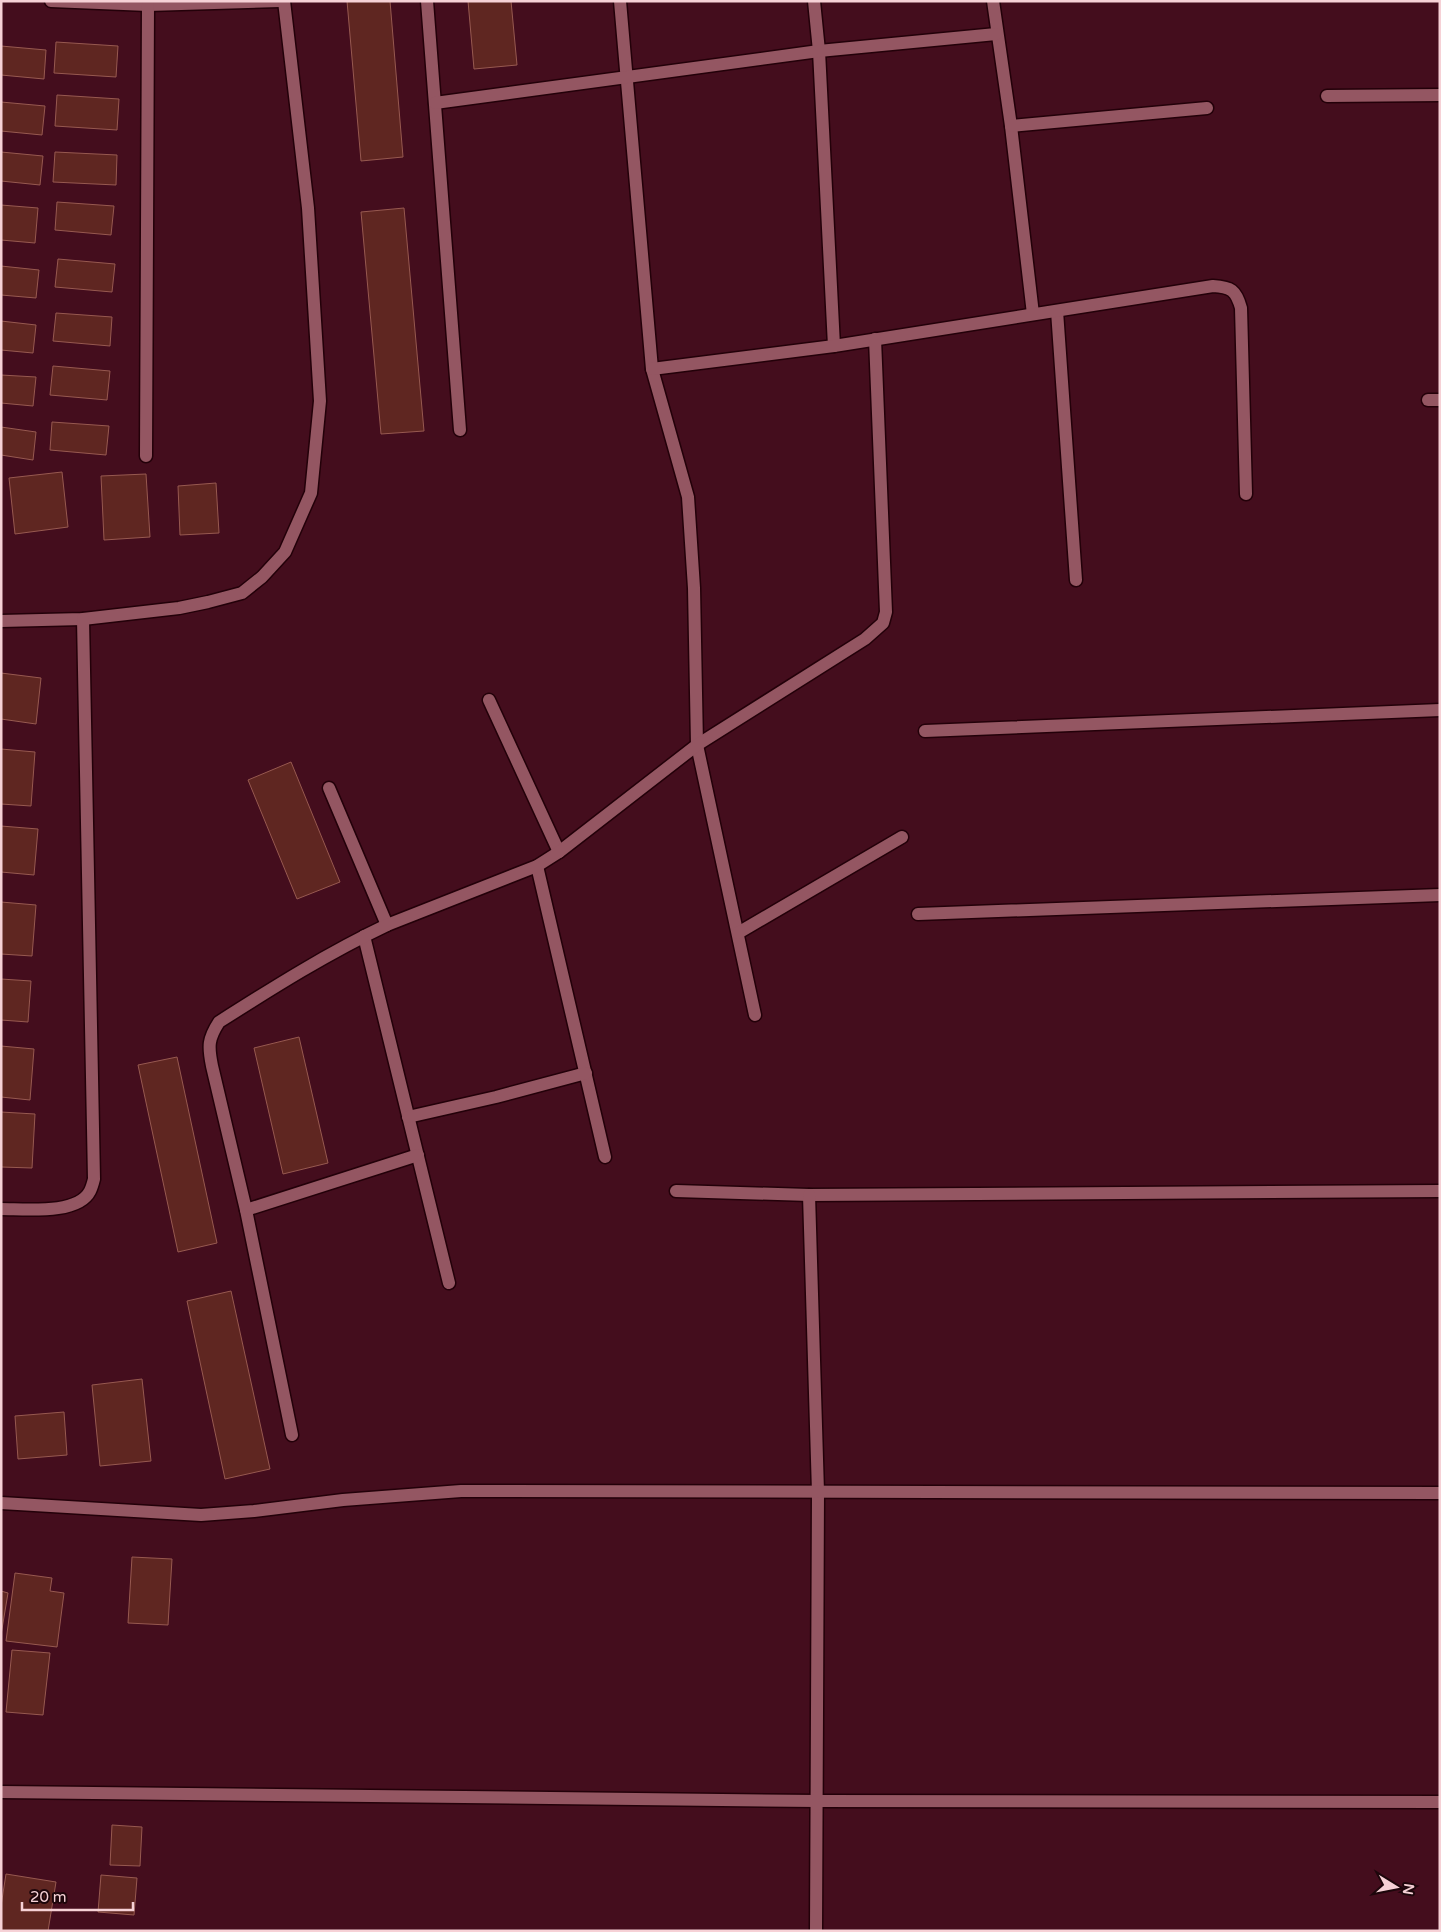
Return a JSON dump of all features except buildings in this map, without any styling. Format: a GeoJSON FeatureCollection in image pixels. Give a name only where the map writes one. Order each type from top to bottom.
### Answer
{"type":"FeatureCollection","features":[{"type":"Feature","properties":{"kind":"street"},"geometry":{"type":"LineString","coordinates":[[51,1],[148,5],[279,1]]}},
{"type":"Feature","properties":{"kind":"street"},"geometry":{"type":"LineString","coordinates":[[1,621],[83,619],[179,608],[242,593],[262,577],[285,552],[311,493],[319,392],[308,208],[284,1]]}},
{"type":"Feature","properties":{"kind":"street"},"geometry":{"type":"LineString","coordinates":[[427,1],[460,430]]}},
{"type":"Feature","properties":{"kind":"street"},"geometry":{"type":"LineString","coordinates":[[620,1],[652,369],[688,497],[694,588],[698,744],[755,1016]]}},
{"type":"Feature","properties":{"kind":"street"},"geometry":{"type":"LineString","coordinates":[[814,1],[834,346]]}},
{"type":"Feature","properties":{"kind":"street"},"geometry":{"type":"LineString","coordinates":[[992,1],[1011,126],[1033,314]]}},
{"type":"Feature","properties":{"kind":"street"},"geometry":{"type":"LineString","coordinates":[[146,456],[148,5]]}},
{"type":"Feature","properties":{"kind":"street"},"geometry":{"type":"LineString","coordinates":[[435,103],[818,51],[996,34]]}},
{"type":"Feature","properties":{"kind":"street"},"geometry":{"type":"LineString","coordinates":[[1327,96],[1440,96]]}},
{"type":"Feature","properties":{"kind":"street"},"geometry":{"type":"LineString","coordinates":[[1011,126],[1208,108]]}},
{"type":"Feature","properties":{"kind":"street"},"geometry":{"type":"LineString","coordinates":[[652,369],[834,346],[1213,286],[1226,287],[1237,294],[1241,308],[1246,494]]}},
{"type":"Feature","properties":{"kind":"street"},"geometry":{"type":"LineString","coordinates":[[1057,311],[1076,580]]}},
{"type":"Feature","properties":{"kind":"street"},"geometry":{"type":"LineString","coordinates":[[292,1435],[246,1210],[208,1047],[211,1034],[219,1022],[301,970],[364,936],[387,925],[537,866],[559,852],[698,744],[865,638],[883,623],[886,612],[876,339]]}},
{"type":"Feature","properties":{"kind":"street"},"geometry":{"type":"LineString","coordinates":[[1,1209],[60,1208],[73,1205],[90,1191],[94,1179],[83,619]]}},
{"type":"Feature","properties":{"kind":"street"},"geometry":{"type":"LineString","coordinates":[[489,700],[559,852]]}},
{"type":"Feature","properties":{"kind":"street"},"geometry":{"type":"LineString","coordinates":[[925,731],[1440,710]]}},
{"type":"Feature","properties":{"kind":"street"},"geometry":{"type":"LineString","coordinates":[[329,788],[387,925]]}},
{"type":"Feature","properties":{"kind":"street"},"geometry":{"type":"LineString","coordinates":[[738,933],[902,837]]}},
{"type":"Feature","properties":{"kind":"street"},"geometry":{"type":"LineString","coordinates":[[537,866],[605,1157]]}},
{"type":"Feature","properties":{"kind":"street"},"geometry":{"type":"LineString","coordinates":[[918,914],[1440,895]]}},
{"type":"Feature","properties":{"kind":"street"},"geometry":{"type":"LineString","coordinates":[[364,936],[449,1283]]}},
{"type":"Feature","properties":{"kind":"street"},"geometry":{"type":"LineString","coordinates":[[408,1117],[496,1097],[586,1073]]}},
{"type":"Feature","properties":{"kind":"street"},"geometry":{"type":"LineString","coordinates":[[246,1210],[418,1155]]}},
{"type":"Feature","properties":{"kind":"street"},"geometry":{"type":"LineString","coordinates":[[676,1191],[808,1195],[1440,1191]]}},
{"type":"Feature","properties":{"kind":"street"},"geometry":{"type":"LineString","coordinates":[[808,1195],[818,1492],[816,1931]]}},
{"type":"Feature","properties":{"kind":"street"},"geometry":{"type":"LineString","coordinates":[[1,1503],[201,1515],[254,1511],[343,1500],[461,1491],[1440,1493]]}},
{"type":"Feature","properties":{"kind":"street"},"geometry":{"type":"LineString","coordinates":[[1,1792],[817,1801],[1440,1802]]}}]}
